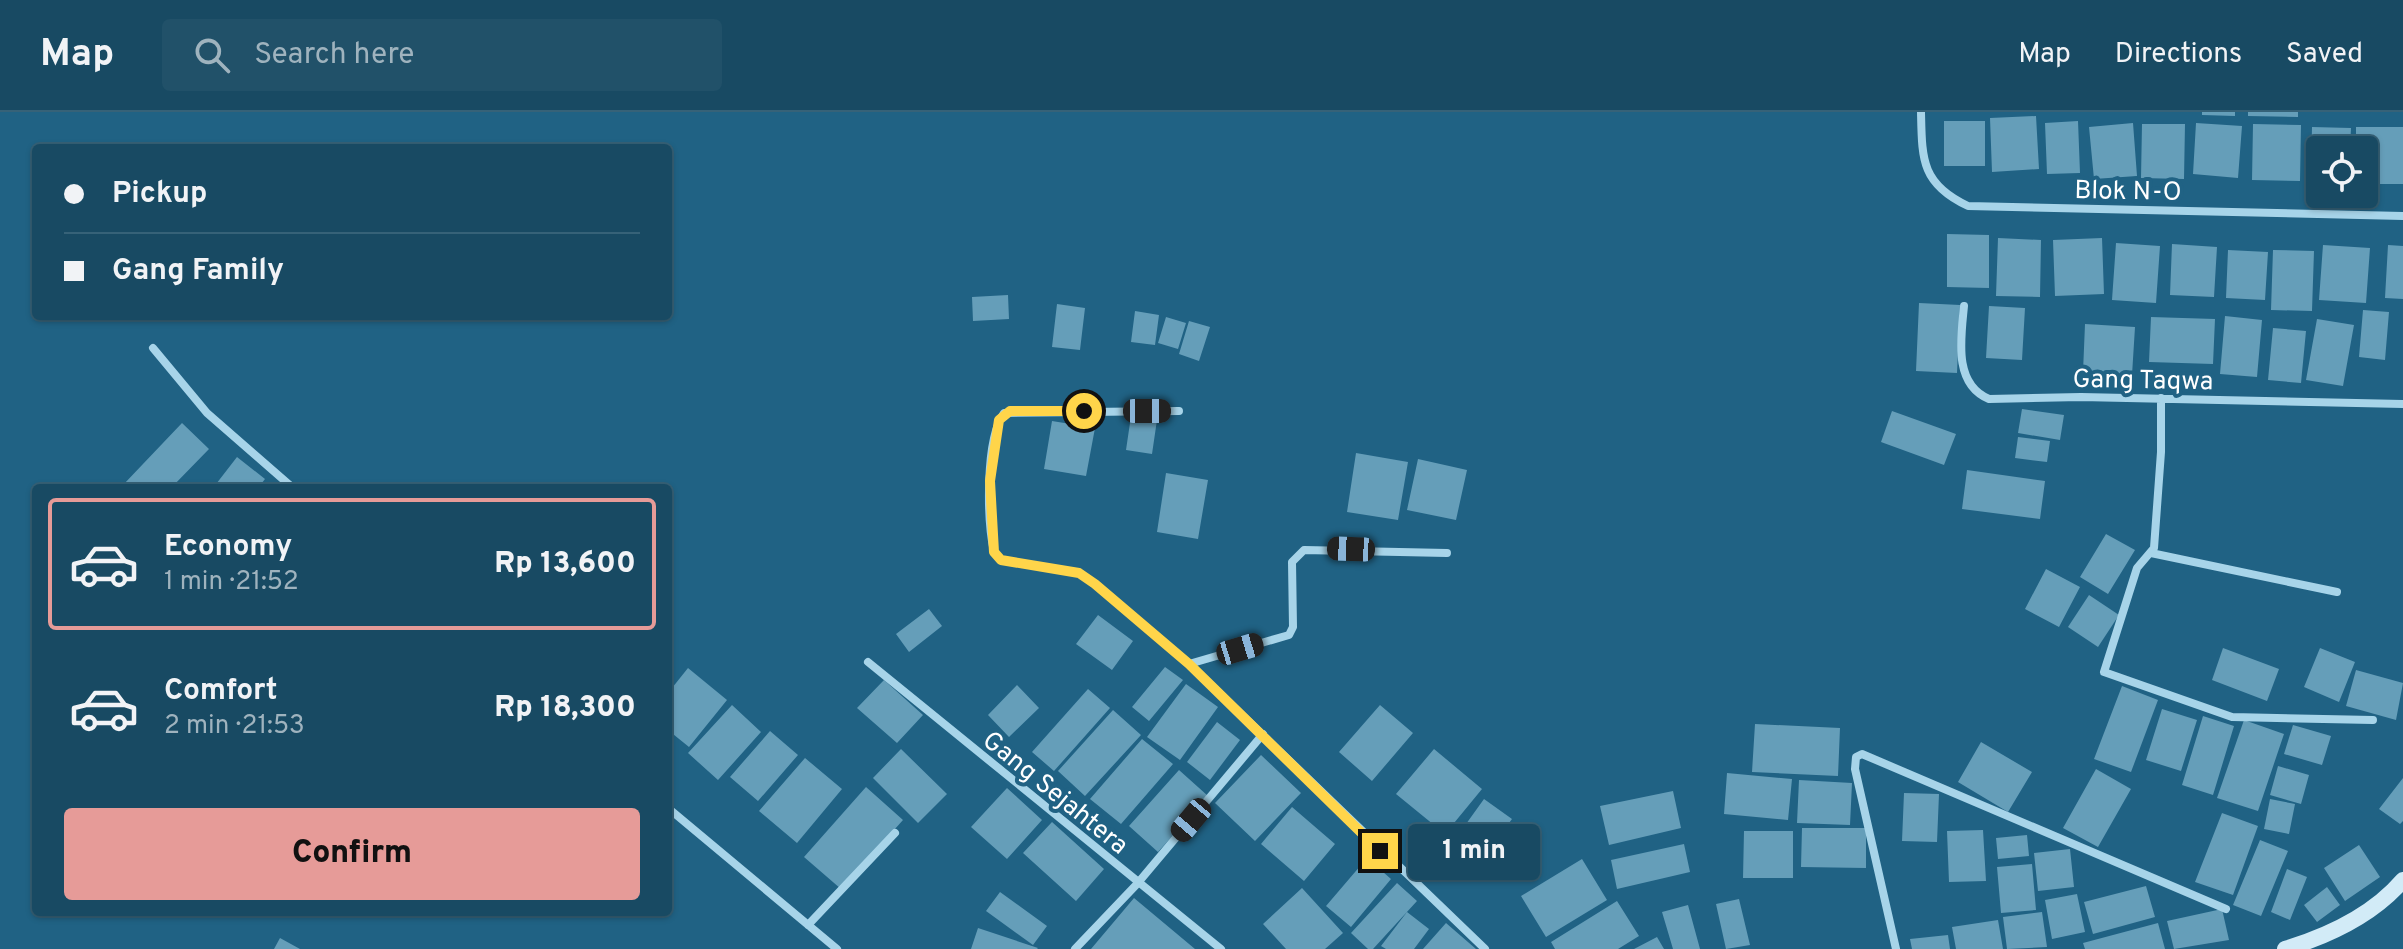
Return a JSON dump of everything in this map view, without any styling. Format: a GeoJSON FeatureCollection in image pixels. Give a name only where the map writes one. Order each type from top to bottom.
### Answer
{"type":"FeatureCollection","features":[{"type":"Feature","properties":{"kind":"street","name":"Blok N-O"},"geometry":{"type":"LineString","coordinates":[[1921,112],[1922,149],[1929,177],[1948,196],[1968,206],[2403,216]]}},
{"type":"Feature","properties":{"kind":"street","name":"Gang Taqwa"},"geometry":{"type":"LineString","coordinates":[[1964,306],[1961,347],[1964,371],[1976,394],[1989,399],[2161,398],[2403,404]]}},
{"type":"Feature","properties":{"kind":"street"},"geometry":{"type":"LineString","coordinates":[[153,348],[207,413],[288,484]]}},
{"type":"Feature","properties":{"kind":"street"},"geometry":{"type":"LineString","coordinates":[[2161,398],[2161,452],[2151,553],[2137,568],[2104,672],[2207,711],[2232,717],[2373,720]]}},
{"type":"Feature","properties":{"kind":"street"},"geometry":{"type":"LineString","coordinates":[[1179,411],[1004,413],[994,438],[991,538],[994,552],[1001,560],[1079,573],[1189,664],[1485,949]]}},
{"type":"Feature","properties":{"kind":"street"},"geometry":{"type":"LineString","coordinates":[[1189,664],[1289,635],[1293,627],[1292,562],[1304,550],[1447,553]]}},
{"type":"Feature","properties":{"kind":"street"},"geometry":{"type":"LineString","coordinates":[[2151,553],[2337,592]]}},
{"type":"Feature","properties":{"kind":"street","name":"Gang Sejahtera"},"geometry":{"type":"LineString","coordinates":[[868,662],[1137,884],[1221,949]]}},
{"type":"Feature","properties":{"kind":"street"},"geometry":{"type":"LineString","coordinates":[[1075,949],[1137,884],[1263,734]]}},
{"type":"Feature","properties":{"kind":"street"},"geometry":{"type":"LineString","coordinates":[[1896,949],[1855,769],[1856,757],[1862,754],[2226,909]]}},
{"type":"Feature","properties":{"kind":"street"},"geometry":{"type":"LineString","coordinates":[[672,811],[837,949]]}},
{"type":"Feature","properties":{"kind":"street"},"geometry":{"type":"LineString","coordinates":[[808,925],[895,833]]}},
{"type":"Feature","properties":{"kind":"street"},"geometry":{"type":"LineString","coordinates":[[2285,949],[2307,942],[2369,911],[2403,880]]}},
{"type":"Feature","properties":{"kind":"building"},"geometry":{"type":"Polygon","coordinates":[[[2202,112],[2235,112],[2235,116],[2202,115],[2202,112]]]}},
{"type":"Feature","properties":{"kind":"building"},"geometry":{"type":"Polygon","coordinates":[[[2248,112],[2298,112],[2298,117],[2248,116],[2248,112]]]}},
{"type":"Feature","properties":{"kind":"building"},"geometry":{"type":"Polygon","coordinates":[[[2036,116],[2039,169],[1992,172],[1990,118],[2036,116]]]}},
{"type":"Feature","properties":{"kind":"building"},"geometry":{"type":"Polygon","coordinates":[[[1944,121],[1985,121],[1985,166],[1944,166],[1944,121]]]}},
{"type":"Feature","properties":{"kind":"building"},"geometry":{"type":"Polygon","coordinates":[[[2078,121],[2080,173],[2047,174],[2045,123],[2078,121]]]}},
{"type":"Feature","properties":{"kind":"building"},"geometry":{"type":"Polygon","coordinates":[[[2133,123],[2137,176],[2094,179],[2089,127],[2133,123]]]}},
{"type":"Feature","properties":{"kind":"building"},"geometry":{"type":"Polygon","coordinates":[[[2196,123],[2242,126],[2238,178],[2193,174],[2196,123]]]}},
{"type":"Feature","properties":{"kind":"building"},"geometry":{"type":"Polygon","coordinates":[[[2142,124],[2185,124],[2184,179],[2141,178],[2142,124]]]}},
{"type":"Feature","properties":{"kind":"building"},"geometry":{"type":"Polygon","coordinates":[[[2253,124],[2301,125],[2300,181],[2252,180],[2253,124]]]}},
{"type":"Feature","properties":{"kind":"building"},"geometry":{"type":"Polygon","coordinates":[[[2312,127],[2351,128],[2351,136],[2312,136],[2312,127]]]}},
{"type":"Feature","properties":{"kind":"building"},"geometry":{"type":"Polygon","coordinates":[[[2356,127],[2403,127],[2403,184],[2378,184],[2378,136],[2356,136],[2356,127]]]}},
{"type":"Feature","properties":{"kind":"building"},"geometry":{"type":"Polygon","coordinates":[[[1947,234],[1989,235],[1989,288],[1947,287],[1947,234]]]}},
{"type":"Feature","properties":{"kind":"building"},"geometry":{"type":"Polygon","coordinates":[[[1998,238],[2041,240],[2040,297],[1996,296],[1998,238]]]}},
{"type":"Feature","properties":{"kind":"building"},"geometry":{"type":"Polygon","coordinates":[[[2102,238],[2104,294],[2055,296],[2053,240],[2102,238]]]}},
{"type":"Feature","properties":{"kind":"building"},"geometry":{"type":"Polygon","coordinates":[[[2116,243],[2160,246],[2156,303],[2112,300],[2116,243]]]}},
{"type":"Feature","properties":{"kind":"building"},"geometry":{"type":"Polygon","coordinates":[[[2172,244],[2217,247],[2214,297],[2170,295],[2172,244]]]}},
{"type":"Feature","properties":{"kind":"building"},"geometry":{"type":"Polygon","coordinates":[[[2323,245],[2370,248],[2366,303],[2319,300],[2323,245]]]}},
{"type":"Feature","properties":{"kind":"building"},"geometry":{"type":"Polygon","coordinates":[[[2388,245],[2403,246],[2403,299],[2385,298],[2388,245]]]}},
{"type":"Feature","properties":{"kind":"building"},"geometry":{"type":"Polygon","coordinates":[[[2228,250],[2268,252],[2265,300],[2226,298],[2228,250]]]}},
{"type":"Feature","properties":{"kind":"building"},"geometry":{"type":"Polygon","coordinates":[[[2273,250],[2314,251],[2312,311],[2271,310],[2273,250]]]}},
{"type":"Feature","properties":{"kind":"building"},"geometry":{"type":"Polygon","coordinates":[[[1008,295],[1009,319],[973,321],[972,297],[1008,295]]]}},
{"type":"Feature","properties":{"kind":"building"},"geometry":{"type":"Polygon","coordinates":[[[1919,303],[1960,305],[1957,373],[1916,371],[1919,303]]]}},
{"type":"Feature","properties":{"kind":"building"},"geometry":{"type":"Polygon","coordinates":[[[1057,304],[1085,308],[1080,350],[1052,347],[1057,304]]]}},
{"type":"Feature","properties":{"kind":"building"},"geometry":{"type":"Polygon","coordinates":[[[1989,306],[2025,308],[2022,360],[1986,358],[1989,306]]]}},
{"type":"Feature","properties":{"kind":"building"},"geometry":{"type":"Polygon","coordinates":[[[2363,310],[2389,312],[2385,360],[2359,357],[2363,310]]]}},
{"type":"Feature","properties":{"kind":"building"},"geometry":{"type":"Polygon","coordinates":[[[1135,311],[1159,315],[1155,345],[1131,342],[1135,311]]]}},
{"type":"Feature","properties":{"kind":"building"},"geometry":{"type":"Polygon","coordinates":[[[2225,316],[2262,320],[2257,377],[2220,374],[2225,316]]]}},
{"type":"Feature","properties":{"kind":"building"},"geometry":{"type":"Polygon","coordinates":[[[1166,317],[1186,323],[1178,349],[1158,343],[1166,317]]]}},
{"type":"Feature","properties":{"kind":"building"},"geometry":{"type":"Polygon","coordinates":[[[2151,317],[2215,319],[2213,364],[2149,362],[2151,317]]]}},
{"type":"Feature","properties":{"kind":"building"},"geometry":{"type":"Polygon","coordinates":[[[2317,319],[2354,325],[2343,386],[2306,380],[2317,319]]]}},
{"type":"Feature","properties":{"kind":"building"},"geometry":{"type":"Polygon","coordinates":[[[1189,321],[1210,327],[1199,361],[1179,354],[1189,321]]]}},
{"type":"Feature","properties":{"kind":"building"},"geometry":{"type":"Polygon","coordinates":[[[2085,324],[2135,327],[2132,375],[2083,372],[2085,324]]]}},
{"type":"Feature","properties":{"kind":"building"},"geometry":{"type":"Polygon","coordinates":[[[2273,328],[2306,331],[2301,383],[2268,380],[2273,328]]]}},
{"type":"Feature","properties":{"kind":"building"},"geometry":{"type":"Polygon","coordinates":[[[2022,409],[2064,415],[2060,440],[2018,433],[2022,409]]]}},
{"type":"Feature","properties":{"kind":"building"},"geometry":{"type":"Polygon","coordinates":[[[1892,411],[1956,434],[1944,465],[1881,442],[1892,411]]]}},
{"type":"Feature","properties":{"kind":"building"},"geometry":{"type":"Polygon","coordinates":[[[1131,416],[1157,420],[1152,454],[1126,450],[1131,416]]]}},
{"type":"Feature","properties":{"kind":"building"},"geometry":{"type":"Polygon","coordinates":[[[1052,421],[1095,428],[1086,476],[1044,469],[1052,421]]]}},
{"type":"Feature","properties":{"kind":"building"},"geometry":{"type":"Polygon","coordinates":[[[182,423],[209,449],[175,484],[124,484],[182,423]]]}},
{"type":"Feature","properties":{"kind":"building"},"geometry":{"type":"Polygon","coordinates":[[[2018,437],[2050,441],[2047,462],[2015,458],[2018,437]]]}},
{"type":"Feature","properties":{"kind":"building"},"geometry":{"type":"Polygon","coordinates":[[[1356,453],[1408,462],[1398,520],[1347,512],[1356,453]]]}},
{"type":"Feature","properties":{"kind":"building"},"geometry":{"type":"Polygon","coordinates":[[[237,457],[265,479],[261,484],[216,484],[237,457]]]}},
{"type":"Feature","properties":{"kind":"building"},"geometry":{"type":"Polygon","coordinates":[[[1418,459],[1467,470],[1456,520],[1407,510],[1418,459]]]}},
{"type":"Feature","properties":{"kind":"building"},"geometry":{"type":"Polygon","coordinates":[[[1967,470],[2045,481],[2040,519],[1962,509],[1967,470]]]}},
{"type":"Feature","properties":{"kind":"building"},"geometry":{"type":"Polygon","coordinates":[[[1166,473],[1208,480],[1198,539],[1157,532],[1166,473]]]}},
{"type":"Feature","properties":{"kind":"building"},"geometry":{"type":"Polygon","coordinates":[[[2106,534],[2135,550],[2108,594],[2080,577],[2106,534]]]}},
{"type":"Feature","properties":{"kind":"building"},"geometry":{"type":"Polygon","coordinates":[[[2046,569],[2080,587],[2059,627],[2025,609],[2046,569]]]}},
{"type":"Feature","properties":{"kind":"building"},"geometry":{"type":"Polygon","coordinates":[[[2089,595],[2119,615],[2098,647],[2068,627],[2089,595]]]}},
{"type":"Feature","properties":{"kind":"building"},"geometry":{"type":"Polygon","coordinates":[[[929,609],[942,626],[909,652],[896,634],[929,609]]]}},
{"type":"Feature","properties":{"kind":"building"},"geometry":{"type":"Polygon","coordinates":[[[1098,615],[1133,641],[1112,670],[1076,644],[1098,615]]]}},
{"type":"Feature","properties":{"kind":"building"},"geometry":{"type":"Polygon","coordinates":[[[2223,648],[2279,669],[2267,701],[2212,680],[2223,648]]]}},
{"type":"Feature","properties":{"kind":"building"},"geometry":{"type":"Polygon","coordinates":[[[2320,648],[2355,662],[2339,702],[2304,687],[2320,648]]]}},
{"type":"Feature","properties":{"kind":"building"},"geometry":{"type":"Polygon","coordinates":[[[1165,667],[1183,680],[1149,721],[1132,707],[1165,667]]]}},
{"type":"Feature","properties":{"kind":"building"},"geometry":{"type":"Polygon","coordinates":[[[688,668],[727,700],[689,747],[672,733],[672,688],[688,668]]]}},
{"type":"Feature","properties":{"kind":"building"},"geometry":{"type":"Polygon","coordinates":[[[2356,670],[2403,683],[2396,720],[2346,706],[2356,670]]]}},
{"type":"Feature","properties":{"kind":"building"},"geometry":{"type":"Polygon","coordinates":[[[884,680],[923,715],[897,743],[857,708],[884,680]]]}},
{"type":"Feature","properties":{"kind":"building"},"geometry":{"type":"Polygon","coordinates":[[[1186,684],[1218,707],[1180,760],[1147,737],[1186,684]]]}},
{"type":"Feature","properties":{"kind":"building"},"geometry":{"type":"Polygon","coordinates":[[[1017,685],[1039,708],[1009,737],[988,715],[1017,685]]]}},
{"type":"Feature","properties":{"kind":"building"},"geometry":{"type":"Polygon","coordinates":[[[2122,686],[2158,700],[2131,772],[2094,759],[2122,686]]]}},
{"type":"Feature","properties":{"kind":"building"},"geometry":{"type":"Polygon","coordinates":[[[1088,689],[1110,708],[1054,771],[1032,752],[1088,689]]]}},
{"type":"Feature","properties":{"kind":"building"},"geometry":{"type":"Polygon","coordinates":[[[732,705],[761,732],[718,780],[688,753],[732,705]]]}},
{"type":"Feature","properties":{"kind":"building"},"geometry":{"type":"Polygon","coordinates":[[[1380,705],[1413,733],[1372,781],[1339,752],[1380,705]]]}},
{"type":"Feature","properties":{"kind":"building"},"geometry":{"type":"Polygon","coordinates":[[[2162,709],[2197,720],[2181,771],[2146,760],[2162,709]]]}},
{"type":"Feature","properties":{"kind":"building"},"geometry":{"type":"Polygon","coordinates":[[[1113,710],[1141,735],[1085,796],[1058,771],[1113,710]]]}},
{"type":"Feature","properties":{"kind":"building"},"geometry":{"type":"Polygon","coordinates":[[[2203,716],[2234,726],[2213,795],[2182,785],[2203,716]]]}},
{"type":"Feature","properties":{"kind":"building"},"geometry":{"type":"Polygon","coordinates":[[[2244,720],[2284,734],[2258,811],[2217,798],[2244,720]]]}},
{"type":"Feature","properties":{"kind":"building"},"geometry":{"type":"Polygon","coordinates":[[[1217,722],[1240,740],[1210,780],[1187,762],[1217,722]]]}},
{"type":"Feature","properties":{"kind":"building"},"geometry":{"type":"Polygon","coordinates":[[[1755,724],[1840,728],[1838,776],[1752,772],[1755,724]]]}},
{"type":"Feature","properties":{"kind":"building"},"geometry":{"type":"Polygon","coordinates":[[[2293,725],[2331,736],[2322,765],[2284,754],[2293,725]]]}},
{"type":"Feature","properties":{"kind":"building"},"geometry":{"type":"Polygon","coordinates":[[[770,731],[798,755],[758,801],[730,777],[770,731]]]}},
{"type":"Feature","properties":{"kind":"building"},"geometry":{"type":"Polygon","coordinates":[[[1142,739],[1173,764],[1121,824],[1090,799],[1142,739]]]}},
{"type":"Feature","properties":{"kind":"building"},"geometry":{"type":"Polygon","coordinates":[[[1981,742],[2032,772],[2008,812],[1958,782],[1981,742]]]}},
{"type":"Feature","properties":{"kind":"building"},"geometry":{"type":"Polygon","coordinates":[[[901,749],[947,794],[918,823],[873,778],[901,749]]]}},
{"type":"Feature","properties":{"kind":"building"},"geometry":{"type":"Polygon","coordinates":[[[1434,749],[1482,789],[1445,834],[1396,794],[1434,749]]]}},
{"type":"Feature","properties":{"kind":"building"},"geometry":{"type":"Polygon","coordinates":[[[1261,755],[1301,793],[1255,841],[1215,803],[1261,755]]]}},
{"type":"Feature","properties":{"kind":"building"},"geometry":{"type":"Polygon","coordinates":[[[805,758],[842,789],[797,843],[759,811],[805,758]]]}},
{"type":"Feature","properties":{"kind":"building"},"geometry":{"type":"Polygon","coordinates":[[[2278,766],[2309,775],[2301,804],[2270,795],[2278,766]]]}},
{"type":"Feature","properties":{"kind":"building"},"geometry":{"type":"Polygon","coordinates":[[[2096,769],[2131,789],[2098,847],[2063,828],[2096,769]]]}},
{"type":"Feature","properties":{"kind":"building"},"geometry":{"type":"Polygon","coordinates":[[[1179,770],[1208,796],[1158,852],[1129,826],[1179,770]]]}},
{"type":"Feature","properties":{"kind":"building"},"geometry":{"type":"Polygon","coordinates":[[[1727,773],[1792,779],[1788,820],[1724,814],[1727,773]]]}},
{"type":"Feature","properties":{"kind":"building"},"geometry":{"type":"Polygon","coordinates":[[[2403,778],[2403,821],[2400,824],[2379,809],[2403,778]]]}},
{"type":"Feature","properties":{"kind":"building"},"geometry":{"type":"Polygon","coordinates":[[[1799,780],[1852,783],[1850,825],[1797,823],[1799,780]]]}},
{"type":"Feature","properties":{"kind":"building"},"geometry":{"type":"Polygon","coordinates":[[[866,787],[903,820],[841,889],[804,857],[866,787]]]}},
{"type":"Feature","properties":{"kind":"building"},"geometry":{"type":"Polygon","coordinates":[[[1007,788],[1042,820],[1007,859],[971,827],[1007,788]]]}},
{"type":"Feature","properties":{"kind":"building"},"geometry":{"type":"Polygon","coordinates":[[[1673,791],[1681,828],[1609,845],[1600,806],[1673,791]]]}},
{"type":"Feature","properties":{"kind":"building"},"geometry":{"type":"Polygon","coordinates":[[[1904,793],[1939,794],[1937,842],[1902,841],[1904,793]]]}},
{"type":"Feature","properties":{"kind":"building"},"geometry":{"type":"Polygon","coordinates":[[[1484,799],[1512,819],[1471,876],[1443,856],[1484,799]]]}},
{"type":"Feature","properties":{"kind":"building"},"geometry":{"type":"Polygon","coordinates":[[[2270,799],[2295,804],[2289,834],[2264,829],[2270,799]]]}},
{"type":"Feature","properties":{"kind":"building"},"geometry":{"type":"Polygon","coordinates":[[[1292,807],[1335,844],[1304,881],[1261,844],[1292,807]]]}},
{"type":"Feature","properties":{"kind":"building"},"geometry":{"type":"Polygon","coordinates":[[[2222,813],[2258,826],[2233,895],[2195,882],[2222,813]]]}},
{"type":"Feature","properties":{"kind":"building"},"geometry":{"type":"Polygon","coordinates":[[[1052,822],[1104,869],[1076,901],[1023,853],[1052,822]]]}},
{"type":"Feature","properties":{"kind":"building"},"geometry":{"type":"Polygon","coordinates":[[[1802,828],[1866,828],[1866,868],[1801,867],[1802,828]]]}},
{"type":"Feature","properties":{"kind":"building"},"geometry":{"type":"Polygon","coordinates":[[[1983,830],[1986,881],[1949,882],[1947,831],[1983,830]]]}},
{"type":"Feature","properties":{"kind":"building"},"geometry":{"type":"Polygon","coordinates":[[[1744,831],[1793,831],[1793,878],[1743,878],[1744,831]]]}},
{"type":"Feature","properties":{"kind":"building"},"geometry":{"type":"Polygon","coordinates":[[[2027,835],[2029,856],[1998,859],[1996,838],[2027,835]]]}},
{"type":"Feature","properties":{"kind":"building"},"geometry":{"type":"Polygon","coordinates":[[[2260,840],[2288,851],[2261,916],[2233,905],[2260,840]]]}},
{"type":"Feature","properties":{"kind":"building"},"geometry":{"type":"Polygon","coordinates":[[[1684,844],[1690,872],[1617,889],[1611,860],[1684,844]]]}},
{"type":"Feature","properties":{"kind":"building"},"geometry":{"type":"Polygon","coordinates":[[[2359,845],[2380,877],[2345,901],[2324,868],[2359,845]]]}},
{"type":"Feature","properties":{"kind":"building"},"geometry":{"type":"Polygon","coordinates":[[[2070,849],[2074,887],[2038,891],[2034,853],[2070,849]]]}},
{"type":"Feature","properties":{"kind":"building"},"geometry":{"type":"Polygon","coordinates":[[[1367,858],[1391,879],[1351,927],[1326,906],[1367,858]]]}},
{"type":"Feature","properties":{"kind":"building"},"geometry":{"type":"Polygon","coordinates":[[[1582,859],[1607,900],[1546,937],[1521,896],[1582,859]]]}},
{"type":"Feature","properties":{"kind":"building"},"geometry":{"type":"Polygon","coordinates":[[[2032,864],[2036,910],[2001,913],[1997,867],[2032,864]]]}},
{"type":"Feature","properties":{"kind":"building"},"geometry":{"type":"Polygon","coordinates":[[[2287,869],[2307,877],[2290,920],[2271,912],[2287,869]]]}},
{"type":"Feature","properties":{"kind":"building"},"geometry":{"type":"Polygon","coordinates":[[[1397,883],[1417,901],[1373,949],[1368,949],[1351,933],[1397,883]]]}},
{"type":"Feature","properties":{"kind":"building"},"geometry":{"type":"Polygon","coordinates":[[[2146,886],[2155,917],[2093,934],[2084,902],[2146,886]]]}},
{"type":"Feature","properties":{"kind":"building"},"geometry":{"type":"Polygon","coordinates":[[[2327,887],[2340,905],[2317,922],[2304,905],[2327,887]]]}},
{"type":"Feature","properties":{"kind":"building"},"geometry":{"type":"Polygon","coordinates":[[[1302,888],[1343,933],[1325,949],[1286,949],[1263,924],[1302,888]]]}},
{"type":"Feature","properties":{"kind":"building"},"geometry":{"type":"Polygon","coordinates":[[[1000,892],[1047,926],[1033,945],[986,911],[1000,892]]]}},
{"type":"Feature","properties":{"kind":"building"},"geometry":{"type":"Polygon","coordinates":[[[2077,894],[2085,932],[2052,939],[2045,900],[2077,894]]]}},
{"type":"Feature","properties":{"kind":"building"},"geometry":{"type":"Polygon","coordinates":[[[1134,898],[1195,949],[1091,949],[1134,898]]]}},
{"type":"Feature","properties":{"kind":"building"},"geometry":{"type":"Polygon","coordinates":[[[1739,899],[1750,945],[1726,949],[1716,904],[1739,899]]]}},
{"type":"Feature","properties":{"kind":"building"},"geometry":{"type":"Polygon","coordinates":[[[1617,901],[1639,936],[1618,949],[1555,949],[1551,942],[1617,901]]]}},
{"type":"Feature","properties":{"kind":"building"},"geometry":{"type":"Polygon","coordinates":[[[1688,905],[1700,949],[1673,949],[1662,912],[1688,905]]]}},
{"type":"Feature","properties":{"kind":"building"},"geometry":{"type":"Polygon","coordinates":[[[2222,909],[2229,940],[2174,949],[2167,921],[2222,909]]]}},
{"type":"Feature","properties":{"kind":"building"},"geometry":{"type":"Polygon","coordinates":[[[1407,912],[1429,929],[1414,949],[1386,949],[1381,946],[1407,912]]]}},
{"type":"Feature","properties":{"kind":"building"},"geometry":{"type":"Polygon","coordinates":[[[2042,912],[2047,947],[2007,949],[2003,917],[2042,912]]]}},
{"type":"Feature","properties":{"kind":"building"},"geometry":{"type":"Polygon","coordinates":[[[1998,920],[2003,949],[1956,949],[1952,927],[1998,920]]]}},
{"type":"Feature","properties":{"kind":"building"},"geometry":{"type":"Polygon","coordinates":[[[1446,923],[1476,949],[1423,949],[1446,923]]]}},
{"type":"Feature","properties":{"kind":"building"},"geometry":{"type":"Polygon","coordinates":[[[2158,923],[2165,949],[2085,949],[2083,943],[2158,923]]]}},
{"type":"Feature","properties":{"kind":"building"},"geometry":{"type":"Polygon","coordinates":[[[978,928],[1038,948],[971,949],[978,928]]]}},
{"type":"Feature","properties":{"kind":"building"},"geometry":{"type":"Polygon","coordinates":[[[1948,935],[1950,949],[1912,949],[1910,939],[1948,935]]]}},
{"type":"Feature","properties":{"kind":"building"},"geometry":{"type":"Polygon","coordinates":[[[1657,937],[1664,949],[1634,949],[1657,937]]]}},
{"type":"Feature","properties":{"kind":"building"},"geometry":{"type":"Polygon","coordinates":[[[280,938],[300,949],[274,949],[280,938]]]}},
{"type":"Feature","properties":{"kind":"route"},"geometry":{"type":"LineString","coordinates":[[1084,411],[1010,411],[999,420],[990,481],[994,552],[1001,560],[1017,564],[1079,573],[1095,584],[1189,664],[1380,851]]}}]}
